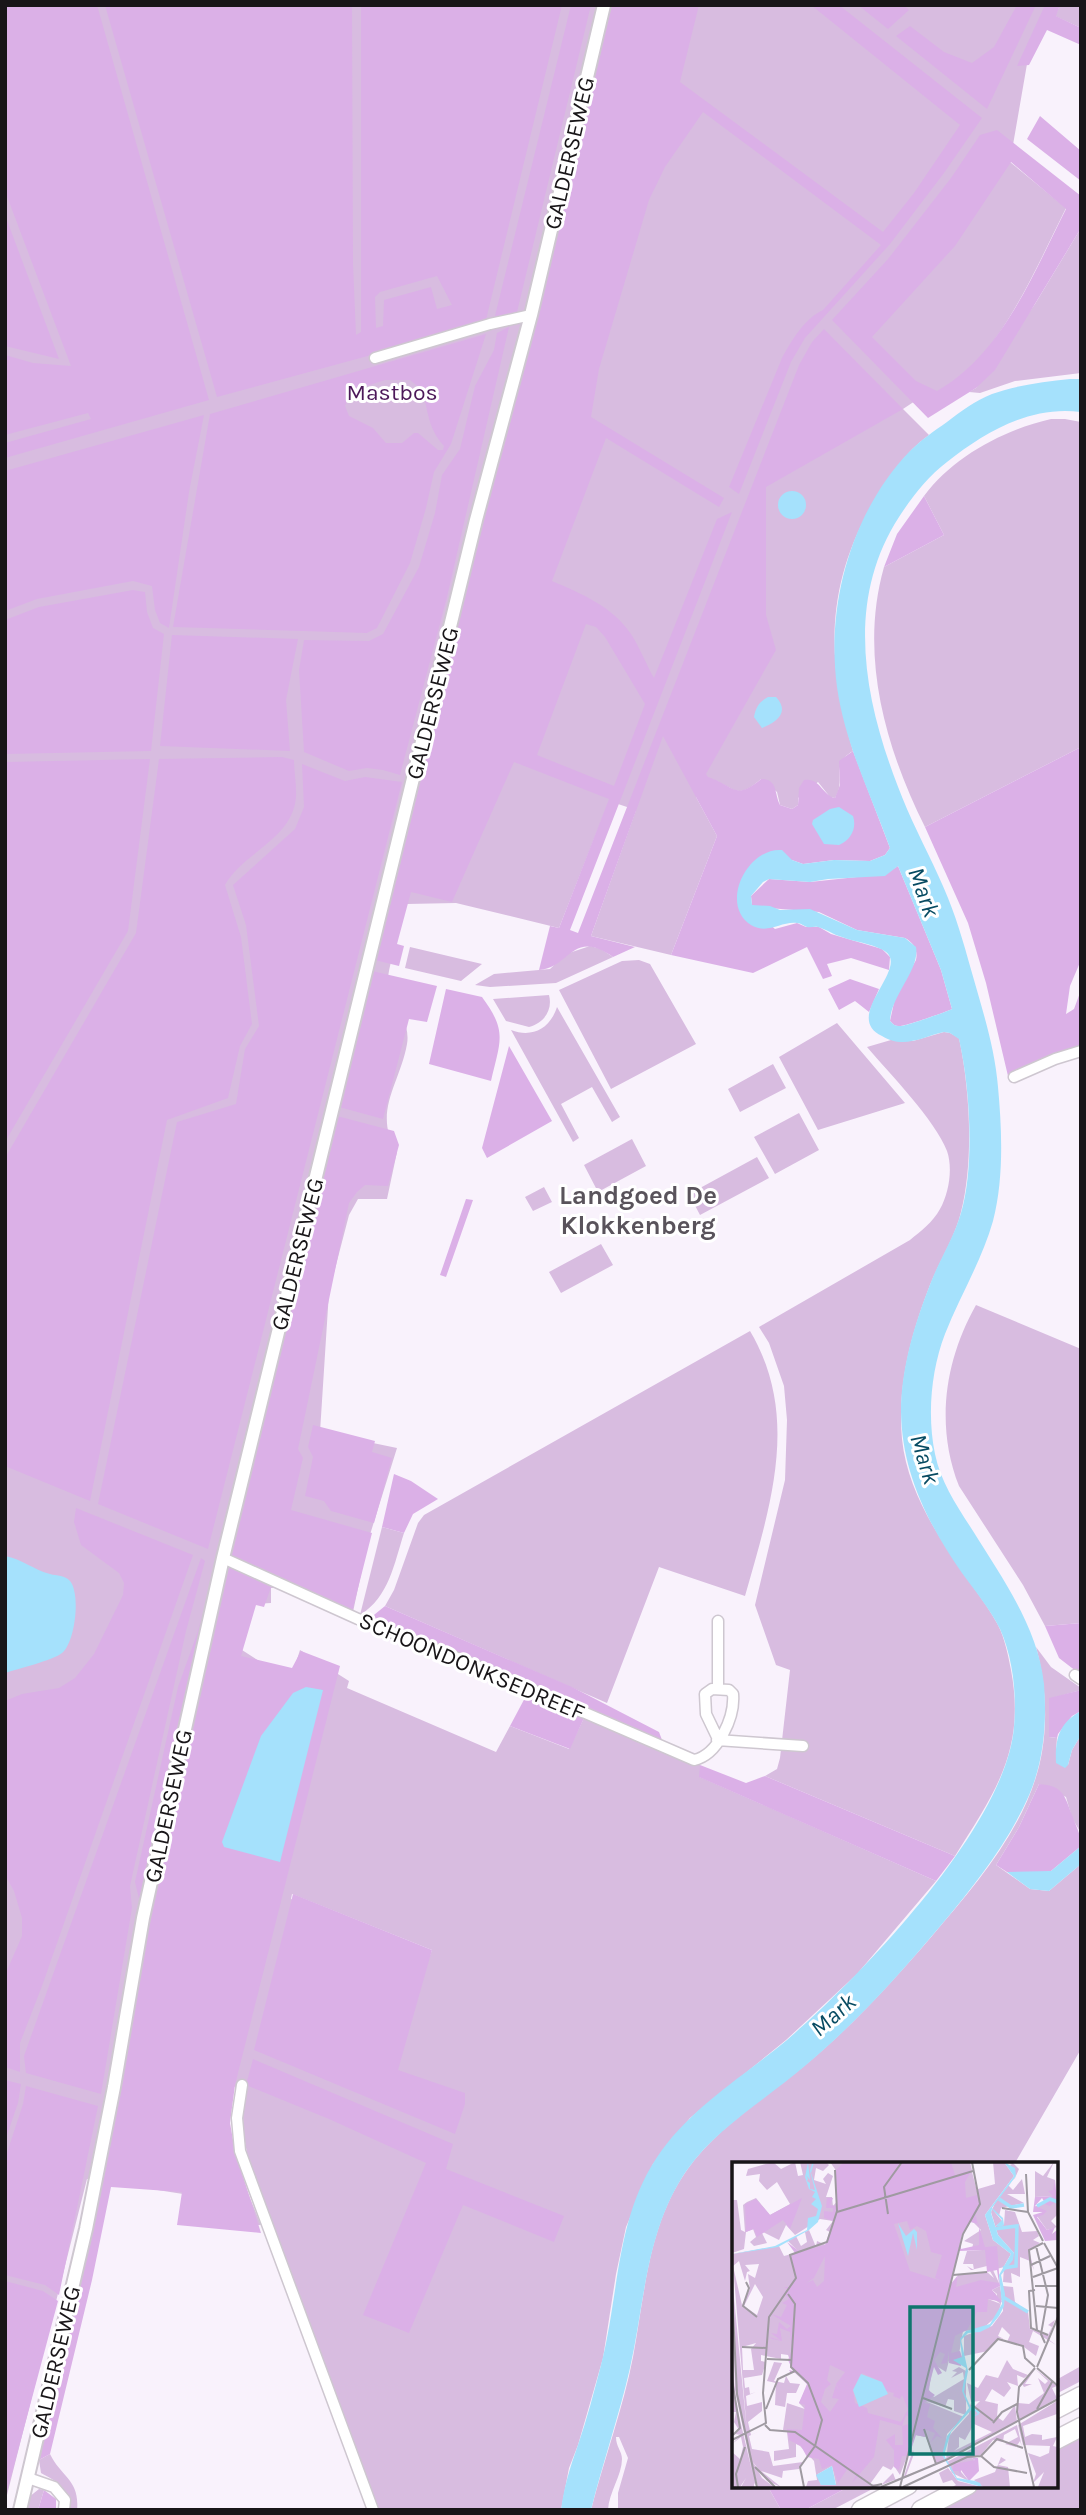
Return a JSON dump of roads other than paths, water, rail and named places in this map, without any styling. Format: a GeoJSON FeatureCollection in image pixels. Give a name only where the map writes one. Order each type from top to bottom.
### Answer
{"type":"FeatureCollection","features":[{"type":"Feature","properties":{"kind":"highway"},"geometry":{"type":"LineString","coordinates":[[1058,2408],[1081,2396]]}},
{"type":"Feature","properties":{"kind":"highway"},"geometry":{"type":"LineString","coordinates":[[1058,2439],[1081,2427]]}},
{"type":"Feature","properties":{"kind":"highway"},"geometry":{"type":"LineString","coordinates":[[861,2510],[904,2487]]}},
{"type":"Feature","properties":{"kind":"highway"},"geometry":{"type":"LineString","coordinates":[[921,2510],[964,2487]]}},
{"type":"Feature","properties":{"kind":"street","name":"GALDERSEWEG"},"geometry":{"type":"LineString","coordinates":[[20,2510],[86,2229],[143,1917],[223,1558],[604,5]]}},
{"type":"Feature","properties":{"kind":"street"},"geometry":{"type":"LineString","coordinates":[[375,358],[530,315]]}},
{"type":"Feature","properties":{"kind":"street"},"geometry":{"type":"LineString","coordinates":[[1014,1077],[1081,1051]]}},
{"type":"Feature","properties":{"kind":"street","name":"SCHOONDONKSEDREEF"},"geometry":{"type":"LineString","coordinates":[[223,1558],[358,1619],[472,1664],[694,1760],[705,1756],[731,1715],[734,1698],[732,1691],[718,1689]]}},
{"type":"Feature","properties":{"kind":"street"},"geometry":{"type":"LineString","coordinates":[[718,1621],[718,1689],[708,1690],[704,1701],[706,1714],[718,1739],[803,1746]]}},
{"type":"Feature","properties":{"kind":"street"},"geometry":{"type":"LineString","coordinates":[[242,2085],[237,2118],[240,2151],[373,2510]]}},
{"type":"Feature","properties":{"kind":"street"},"geometry":{"type":"LineString","coordinates":[[28,2478],[54,2487],[65,2500],[64,2510]]}},
{"type":"Feature","properties":{"kind":"water","name":"Mark"},"geometry":{"type":"Polygon","coordinates":[[[1081,379],[1081,412],[1044,413],[1009,423],[962,451],[940,468],[915,494],[899,517],[881,552],[870,588],[865,625],[866,662],[881,737],[907,809],[956,918],[985,1019],[997,1073],[1001,1154],[997,1205],[983,1250],[940,1348],[934,1378],[931,1424],[935,1454],[945,1485],[1007,1585],[1034,1643],[1045,1698],[1045,1726],[1039,1767],[1022,1811],[991,1862],[910,1961],[877,1998],[824,2049],[713,2140],[687,2170],[673,2193],[655,2241],[630,2368],[591,2510],[561,2510],[601,2365],[627,2227],[635,2200],[647,2175],[662,2150],[690,2119],[818,2012],[889,1939],[958,1853],[986,1809],[1005,1766],[1015,1715],[1013,1677],[1008,1652],[996,1622],[938,1536],[919,1497],[906,1456],[901,1412],[903,1378],[914,1329],[931,1282],[958,1222],[965,1194],[969,1126],[966,1080],[959,1039],[944,1032],[908,1042],[882,1036],[871,1027],[869,1016],[890,967],[890,957],[883,950],[821,928],[798,923],[757,928],[742,916],[737,904],[741,879],[748,867],[769,852],[782,850],[792,860],[803,864],[834,860],[870,861],[885,855],[890,848],[846,729],[837,687],[835,656],[835,624],[847,562],[872,503],[889,476],[909,452],[968,406],[992,394],[1021,386],[1081,379]],[[898,866],[885,876],[810,882],[769,879],[751,896],[752,905],[770,906],[780,910],[810,909],[857,930],[905,938],[916,947],[914,965],[892,1011],[890,1021],[895,1025],[910,1024],[952,1009],[941,970],[898,866]]]}},
{"type":"Feature","properties":{"kind":"water"},"geometry":{"type":"Polygon","coordinates":[[[792,491],[802,495],[806,505],[802,515],[792,519],[782,515],[778,505],[782,495],[792,491]]]}},
{"type":"Feature","properties":{"kind":"water"},"geometry":{"type":"Polygon","coordinates":[[[768,697],[776,697],[782,712],[777,720],[762,728],[754,717],[758,705],[768,697]]]}},
{"type":"Feature","properties":{"kind":"water"},"geometry":{"type":"Polygon","coordinates":[[[839,807],[853,816],[852,833],[839,845],[824,844],[812,824],[813,820],[830,809],[839,807]]]}},
{"type":"Feature","properties":{"kind":"water"},"geometry":{"type":"Polygon","coordinates":[[[5,1556],[68,1579],[73,1587],[76,1607],[70,1639],[62,1653],[5,1673],[5,1556]]]}},
{"type":"Feature","properties":{"kind":"water"},"geometry":{"type":"Polygon","coordinates":[[[306,1687],[323,1690],[280,1862],[224,1847],[222,1842],[261,1736],[293,1693],[306,1687]]]}},
{"type":"Feature","properties":{"kind":"water"},"geometry":{"type":"Polygon","coordinates":[[[1081,1711],[1081,1735],[1065,1768],[1056,1763],[1056,1746],[1063,1726],[1081,1711]]]}},
{"type":"Feature","properties":{"kind":"water"},"geometry":{"type":"Polygon","coordinates":[[[1081,1846],[1081,1864],[1049,1891],[1030,1889],[1007,1872],[1051,1871],[1081,1846]]]}},
{"type":"Feature","properties":{"kind":"district","name":"Landgoed De Klokkenberg"},"geometry":{"type":"Point","coordinates":[638,1210]}},
{"type":"Feature","properties":{"kind":"park label","name":"Mastbos"},"geometry":{"type":"Point","coordinates":[392,392]}}]}
